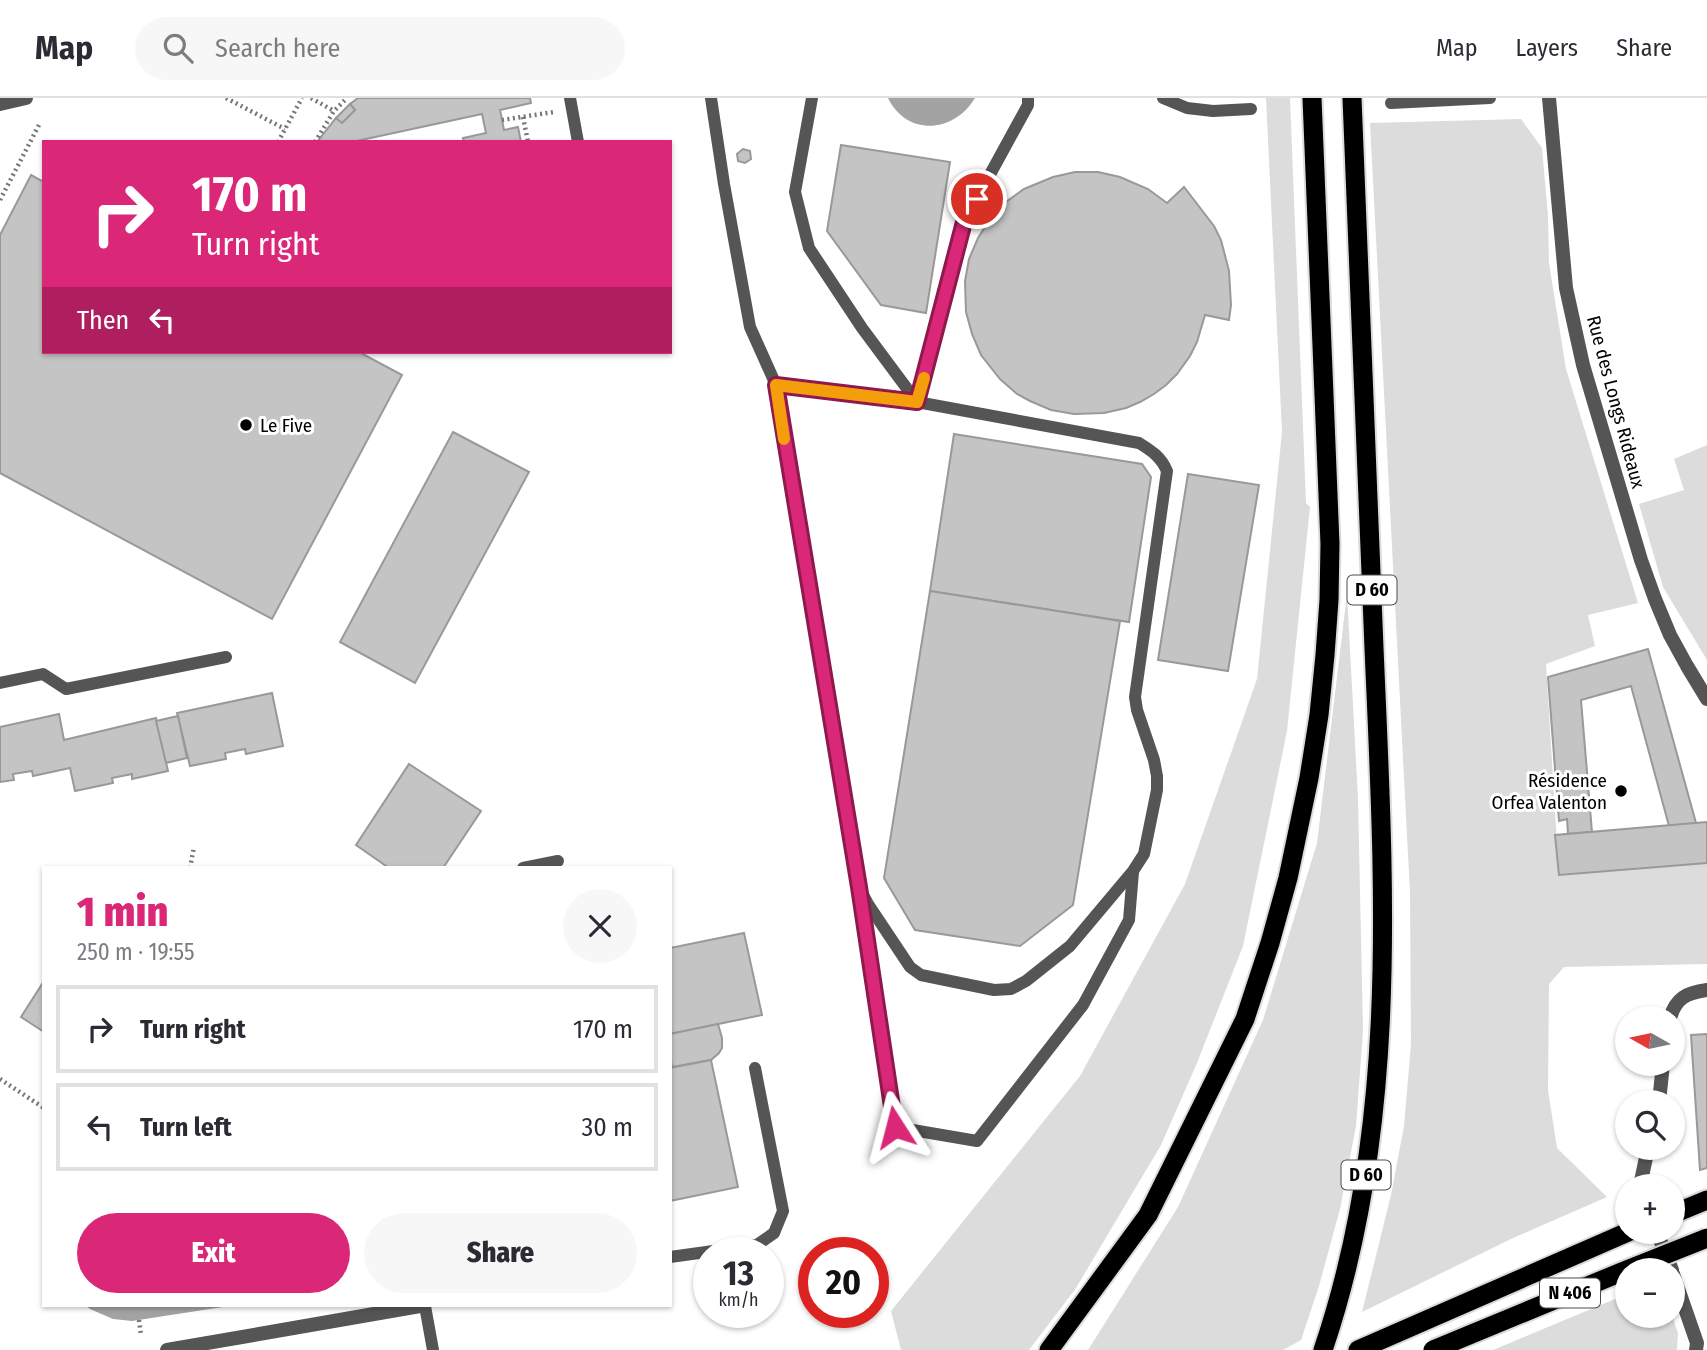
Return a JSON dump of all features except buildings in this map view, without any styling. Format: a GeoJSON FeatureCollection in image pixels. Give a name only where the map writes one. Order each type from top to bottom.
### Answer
{"type":"FeatureCollection","features":[{"type":"Feature","properties":{"kind":"highway","name":"D 60"},"geometry":{"type":"LineString","coordinates":[[1049,1350],[1148,1215],[1245,1019],[1270,943],[1299,828],[1319,715],[1325,654],[1329,558],[1312,98]]}},
{"type":"Feature","properties":{"kind":"highway","name":"D 60"},"geometry":{"type":"LineString","coordinates":[[1323,1350],[1367,1173],[1377,1084],[1382,996],[1382,867],[1352,98]]}},
{"type":"Feature","properties":{"kind":"highway"},"geometry":{"type":"LineString","coordinates":[[1685,1209],[1707,1200]]}},
{"type":"Feature","properties":{"kind":"highway","name":"N 406"},"geometry":{"type":"LineString","coordinates":[[1358,1350],[1615,1238]]}},
{"type":"Feature","properties":{"kind":"highway","name":"N 406"},"geometry":{"type":"LineString","coordinates":[[1433,1350],[1707,1238]]}},
{"type":"Feature","properties":{"kind":"street"},"geometry":{"type":"LineString","coordinates":[[0,104],[26,98]]}},
{"type":"Feature","properties":{"kind":"street","name":"Rue des Longs Rideaux"},"geometry":{"type":"LineString","coordinates":[[1549,98],[1566,288],[1583,365],[1655,599],[1676,646],[1707,699]]}},
{"type":"Feature","properties":{"kind":"street"},"geometry":{"type":"LineString","coordinates":[[1675,1006],[1681,998],[1692,992],[1707,990]]}},
{"type":"Feature","properties":{"kind":"street"},"geometry":{"type":"LineString","coordinates":[[167,1350],[416,1307]]}},
{"type":"Feature","properties":{"kind":"street"},"geometry":{"type":"LineString","coordinates":[[1685,1310],[1698,1348]]}},
{"type":"Feature","properties":{"kind":"lane"},"geometry":{"type":"LineString","coordinates":[[711,98],[750,327],[776,385],[859,887],[895,1127],[977,1142],[1083,1005],[1129,920],[1133,871]]}},
{"type":"Feature","properties":{"kind":"lane"},"geometry":{"type":"LineString","coordinates":[[811,98],[795,192],[809,248],[862,328],[917,402]]}},
{"type":"Feature","properties":{"kind":"lane"},"geometry":{"type":"LineString","coordinates":[[917,402],[964,222],[1028,104],[1028,98]]}},
{"type":"Feature","properties":{"kind":"lane"},"geometry":{"type":"LineString","coordinates":[[1163,98],[1187,108],[1213,111],[1251,110]]}},
{"type":"Feature","properties":{"kind":"lane"},"geometry":{"type":"LineString","coordinates":[[1391,103],[1490,98]]}},
{"type":"Feature","properties":{"kind":"lane"},"geometry":{"type":"LineString","coordinates":[[571,103],[578,140]]}},
{"type":"Feature","properties":{"kind":"lane"},"geometry":{"type":"LineString","coordinates":[[776,385],[917,402],[1139,443],[1163,461],[1167,471],[1135,697],[1154,761],[1157,790],[1144,854],[1133,871],[1070,946],[1026,981],[1011,989],[993,990],[921,975],[910,967],[859,887]]}},
{"type":"Feature","properties":{"kind":"lane"},"geometry":{"type":"LineString","coordinates":[[0,683],[43,674],[66,689],[226,657]]}},
{"type":"Feature","properties":{"kind":"lane"},"geometry":{"type":"LineString","coordinates":[[535,866],[558,862]]}},
{"type":"Feature","properties":{"kind":"lane"},"geometry":{"type":"LineString","coordinates":[[672,1256],[757,1245],[774,1233],[783,1211],[755,1068]]}},
{"type":"Feature","properties":{"kind":"lane"},"geometry":{"type":"LineString","coordinates":[[422,1307],[433,1350]]}},
{"type":"Feature","properties":{"kind":"path"},"geometry":{"type":"LineString","coordinates":[[226,98],[285,129]]}},
{"type":"Feature","properties":{"kind":"path"},"geometry":{"type":"LineString","coordinates":[[279,140],[302,98]]}},
{"type":"Feature","properties":{"kind":"path"},"geometry":{"type":"LineString","coordinates":[[311,98],[334,111]]}},
{"type":"Feature","properties":{"kind":"path"},"geometry":{"type":"LineString","coordinates":[[316,140],[334,111],[348,98]]}},
{"type":"Feature","properties":{"kind":"path"},"geometry":{"type":"LineString","coordinates":[[502,120],[523,117],[571,103]]}},
{"type":"Feature","properties":{"kind":"path"},"geometry":{"type":"LineString","coordinates":[[523,117],[528,140]]}},
{"type":"Feature","properties":{"kind":"path"},"geometry":{"type":"LineString","coordinates":[[0,200],[39,125]]}},
{"type":"Feature","properties":{"kind":"path"},"geometry":{"type":"LineString","coordinates":[[190,866],[194,847]]}},
{"type":"Feature","properties":{"kind":"path"},"geometry":{"type":"LineString","coordinates":[[0,1079],[42,1107]]}},
{"type":"Feature","properties":{"kind":"path"},"geometry":{"type":"LineString","coordinates":[[139,1320],[141,1335]]}},
{"type":"Feature","properties":{"kind":"shaded area"},"geometry":{"type":"Polygon","coordinates":[[[888,98],[975,98],[966,110],[955,118],[931,126],[907,119],[896,111],[888,98]]]}},
{"type":"Feature","properties":{"kind":"shaded area"},"geometry":{"type":"Polygon","coordinates":[[[1266,98],[1290,98],[1306,503],[1310,507],[1287,731],[1243,946],[1161,1145],[1076,1288],[1029,1350],[901,1350],[891,1311],[1080,1076],[1185,884],[1257,679],[1282,432],[1266,98]]]}},
{"type":"Feature","properties":{"kind":"shaded area"},"geometry":{"type":"Polygon","coordinates":[[[1521,119],[1542,148],[1549,263],[1566,369],[1638,603],[1588,615],[1595,646],[1546,664],[1559,875],[1707,863],[1707,964],[1564,967],[1549,984],[1548,1090],[1557,1148],[1607,1197],[1513,1238],[1362,1312],[1391,1195],[1404,1126],[1411,1044],[1410,893],[1370,123],[1521,119]]]}},
{"type":"Feature","properties":{"kind":"shaded area"},"geometry":{"type":"Polygon","coordinates":[[[1707,445],[1707,660],[1663,587],[1639,504],[1684,490],[1674,459],[1707,445]]]}},
{"type":"Feature","properties":{"kind":"shaded area"},"geometry":{"type":"Polygon","coordinates":[[[1347,594],[1358,798],[1363,1031],[1356,1126],[1340,1209],[1301,1340],[1283,1350],[1088,1350],[1178,1207],[1263,1020],[1317,843],[1347,594]]]}},
{"type":"Feature","properties":{"kind":"shaded area"},"geometry":{"type":"Polygon","coordinates":[[[1615,1299],[1615,1328],[1676,1328],[1678,1333],[1677,1350],[1493,1350],[1615,1299]]]}},
{"type":"Feature","properties":{"kind":"shaded area"},"geometry":{"type":"Polygon","coordinates":[[[87,1307],[223,1307],[132,1321],[113,1319],[87,1307]]]}},
{"type":"Feature","properties":{"kind":"slow traffic"},"geometry":{"type":"LineString","coordinates":[[784,439],[776,385],[917,402],[924,378]]}},
{"type":"Feature","properties":{"kind":"place","name":"Le Five"},"geometry":{"type":"Point","coordinates":[246,425]}},
{"type":"Feature","properties":{"kind":"place","name":"Résidence Orfea Valenton"},"geometry":{"type":"Point","coordinates":[1621,791]}},
{"type":"Feature","properties":{"kind":"route"},"geometry":{"type":"LineString","coordinates":[[895,1127],[859,887],[776,385],[917,402],[964,222],[977,199]]}}]}
